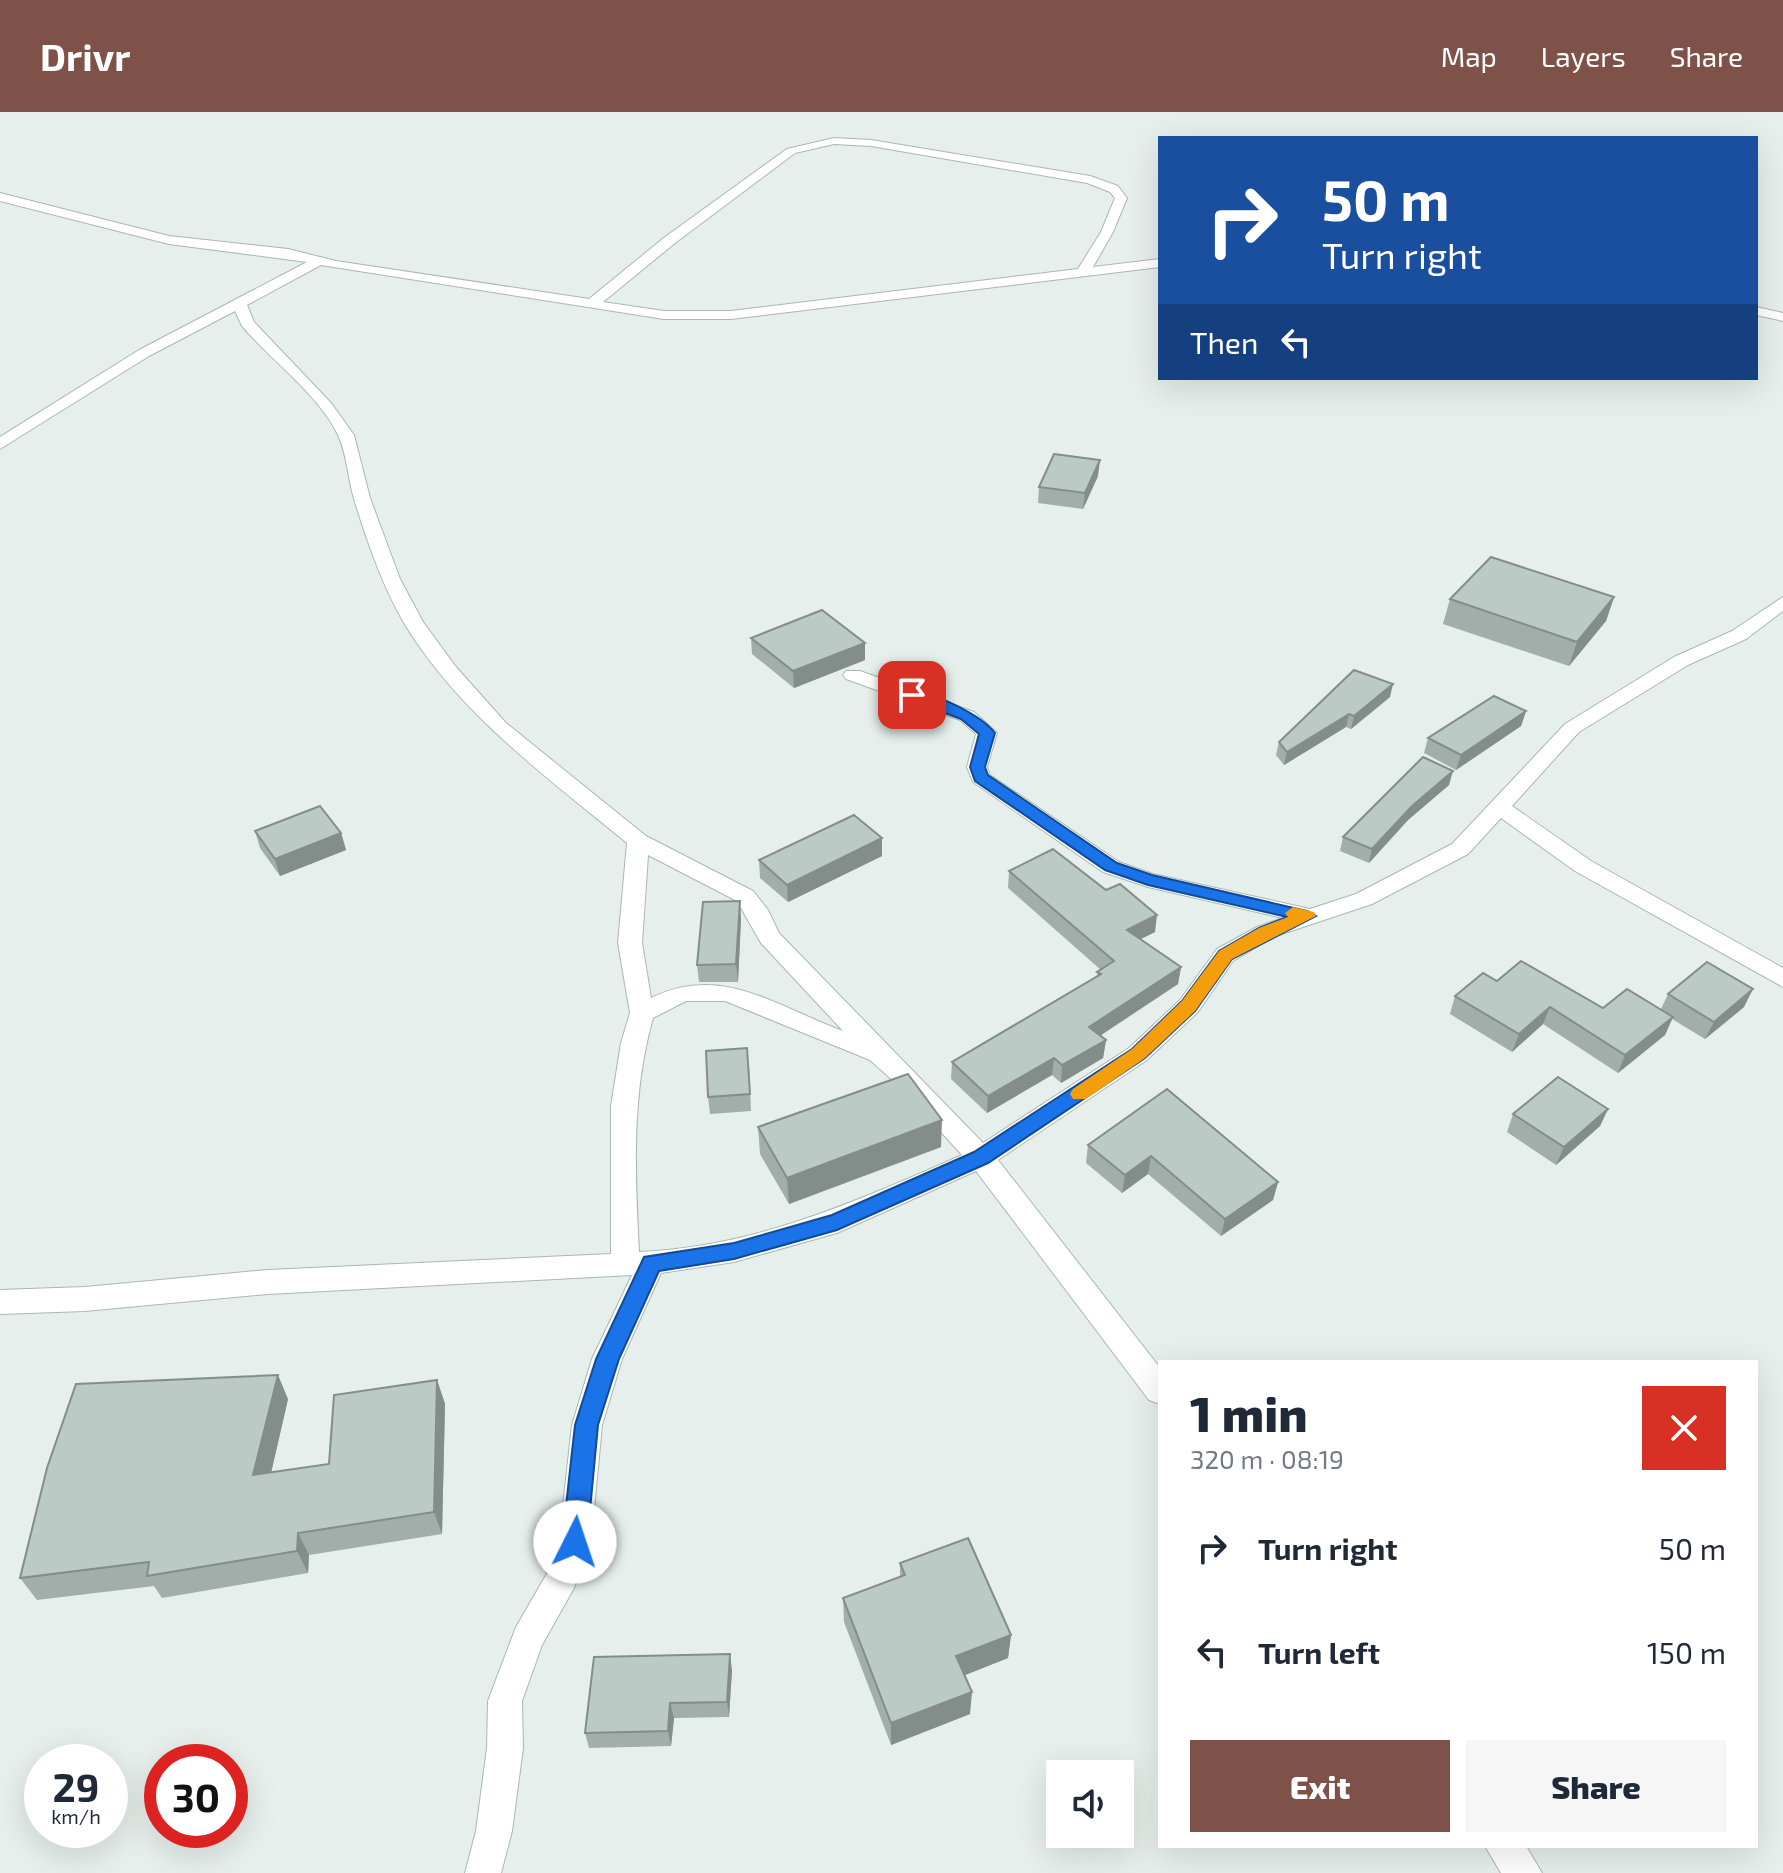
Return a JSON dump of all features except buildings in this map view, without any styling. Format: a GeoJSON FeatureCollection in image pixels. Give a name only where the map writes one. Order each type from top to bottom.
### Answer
{"type":"FeatureCollection","features":[{"type":"Feature","properties":{"kind":"street"},"geometry":{"type":"LineString","coordinates":[[592,304],[670,240],[791,151],[834,141],[871,143],[1090,180],[1114,189],[1121,198],[1107,232],[1083,272]]}},
{"type":"Feature","properties":{"kind":"street"},"geometry":{"type":"LineString","coordinates":[[0,197],[169,240],[288,253],[319,261],[664,315],[731,315],[1158,263]]}},
{"type":"Feature","properties":{"kind":"street"},"geometry":{"type":"LineString","coordinates":[[0,444],[144,353],[319,261]]}},
{"type":"Feature","properties":{"kind":"street"},"geometry":{"type":"LineString","coordinates":[[240,305],[247,323],[326,406],[346,435],[362,498],[391,579],[414,623],[449,671],[499,727],[638,841],[745,896],[757,910],[769,937],[981,1158],[1158,1388]]}},
{"type":"Feature","properties":{"kind":"street"},"geometry":{"type":"LineString","coordinates":[[1758,311],[1781,314]]}},
{"type":"Feature","properties":{"kind":"street"},"geometry":{"type":"LineString","coordinates":[[0,1302],[85,1299],[268,1282],[639,1264],[734,1251],[837,1222],[981,1158],[1138,1054],[1189,1006],[1225,955],[1265,932],[1364,899],[1460,849],[1572,728],[1681,661],[1739,635],[1783,602]]}},
{"type":"Feature","properties":{"kind":"street"},"geometry":{"type":"LineString","coordinates":[[853,675],[954,711],[979,724],[987,733],[977,767],[980,778],[1111,867],[1148,880],[1307,916]]}},
{"type":"Feature","properties":{"kind":"street"},"geometry":{"type":"LineString","coordinates":[[1501,808],[1583,866],[1783,979]]}},
{"type":"Feature","properties":{"kind":"street"},"geometry":{"type":"LineString","coordinates":[[483,1873],[494,1831],[505,1748],[505,1701],[528,1638],[562,1577],[575,1542],[587,1425],[639,1264],[622,1186],[627,1082],[634,1036],[642,1013],[630,943],[638,841]]}},
{"type":"Feature","properties":{"kind":"street"},"geometry":{"type":"LineString","coordinates":[[642,1013],[682,993],[728,993],[792,1022],[879,1054]]}},
{"type":"Feature","properties":{"kind":"street"},"geometry":{"type":"LineString","coordinates":[[1505,1848],[1524,1873]]}},
{"type":"Feature","properties":{"kind":"slow traffic"},"geometry":{"type":"LineString","coordinates":[[1080,1094],[1138,1054],[1189,1006],[1225,955],[1265,932],[1307,916],[1293,913]]}},
{"type":"Feature","properties":{"kind":"route"},"geometry":{"type":"LineString","coordinates":[[575,1542],[587,1425],[607,1359],[652,1263],[734,1251],[837,1222],[981,1158],[1138,1054],[1189,1006],[1225,955],[1265,932],[1307,916],[1148,880],[1111,867],[980,778],[977,767],[987,742],[987,733],[979,724],[967,716],[912,695]]}}]}
